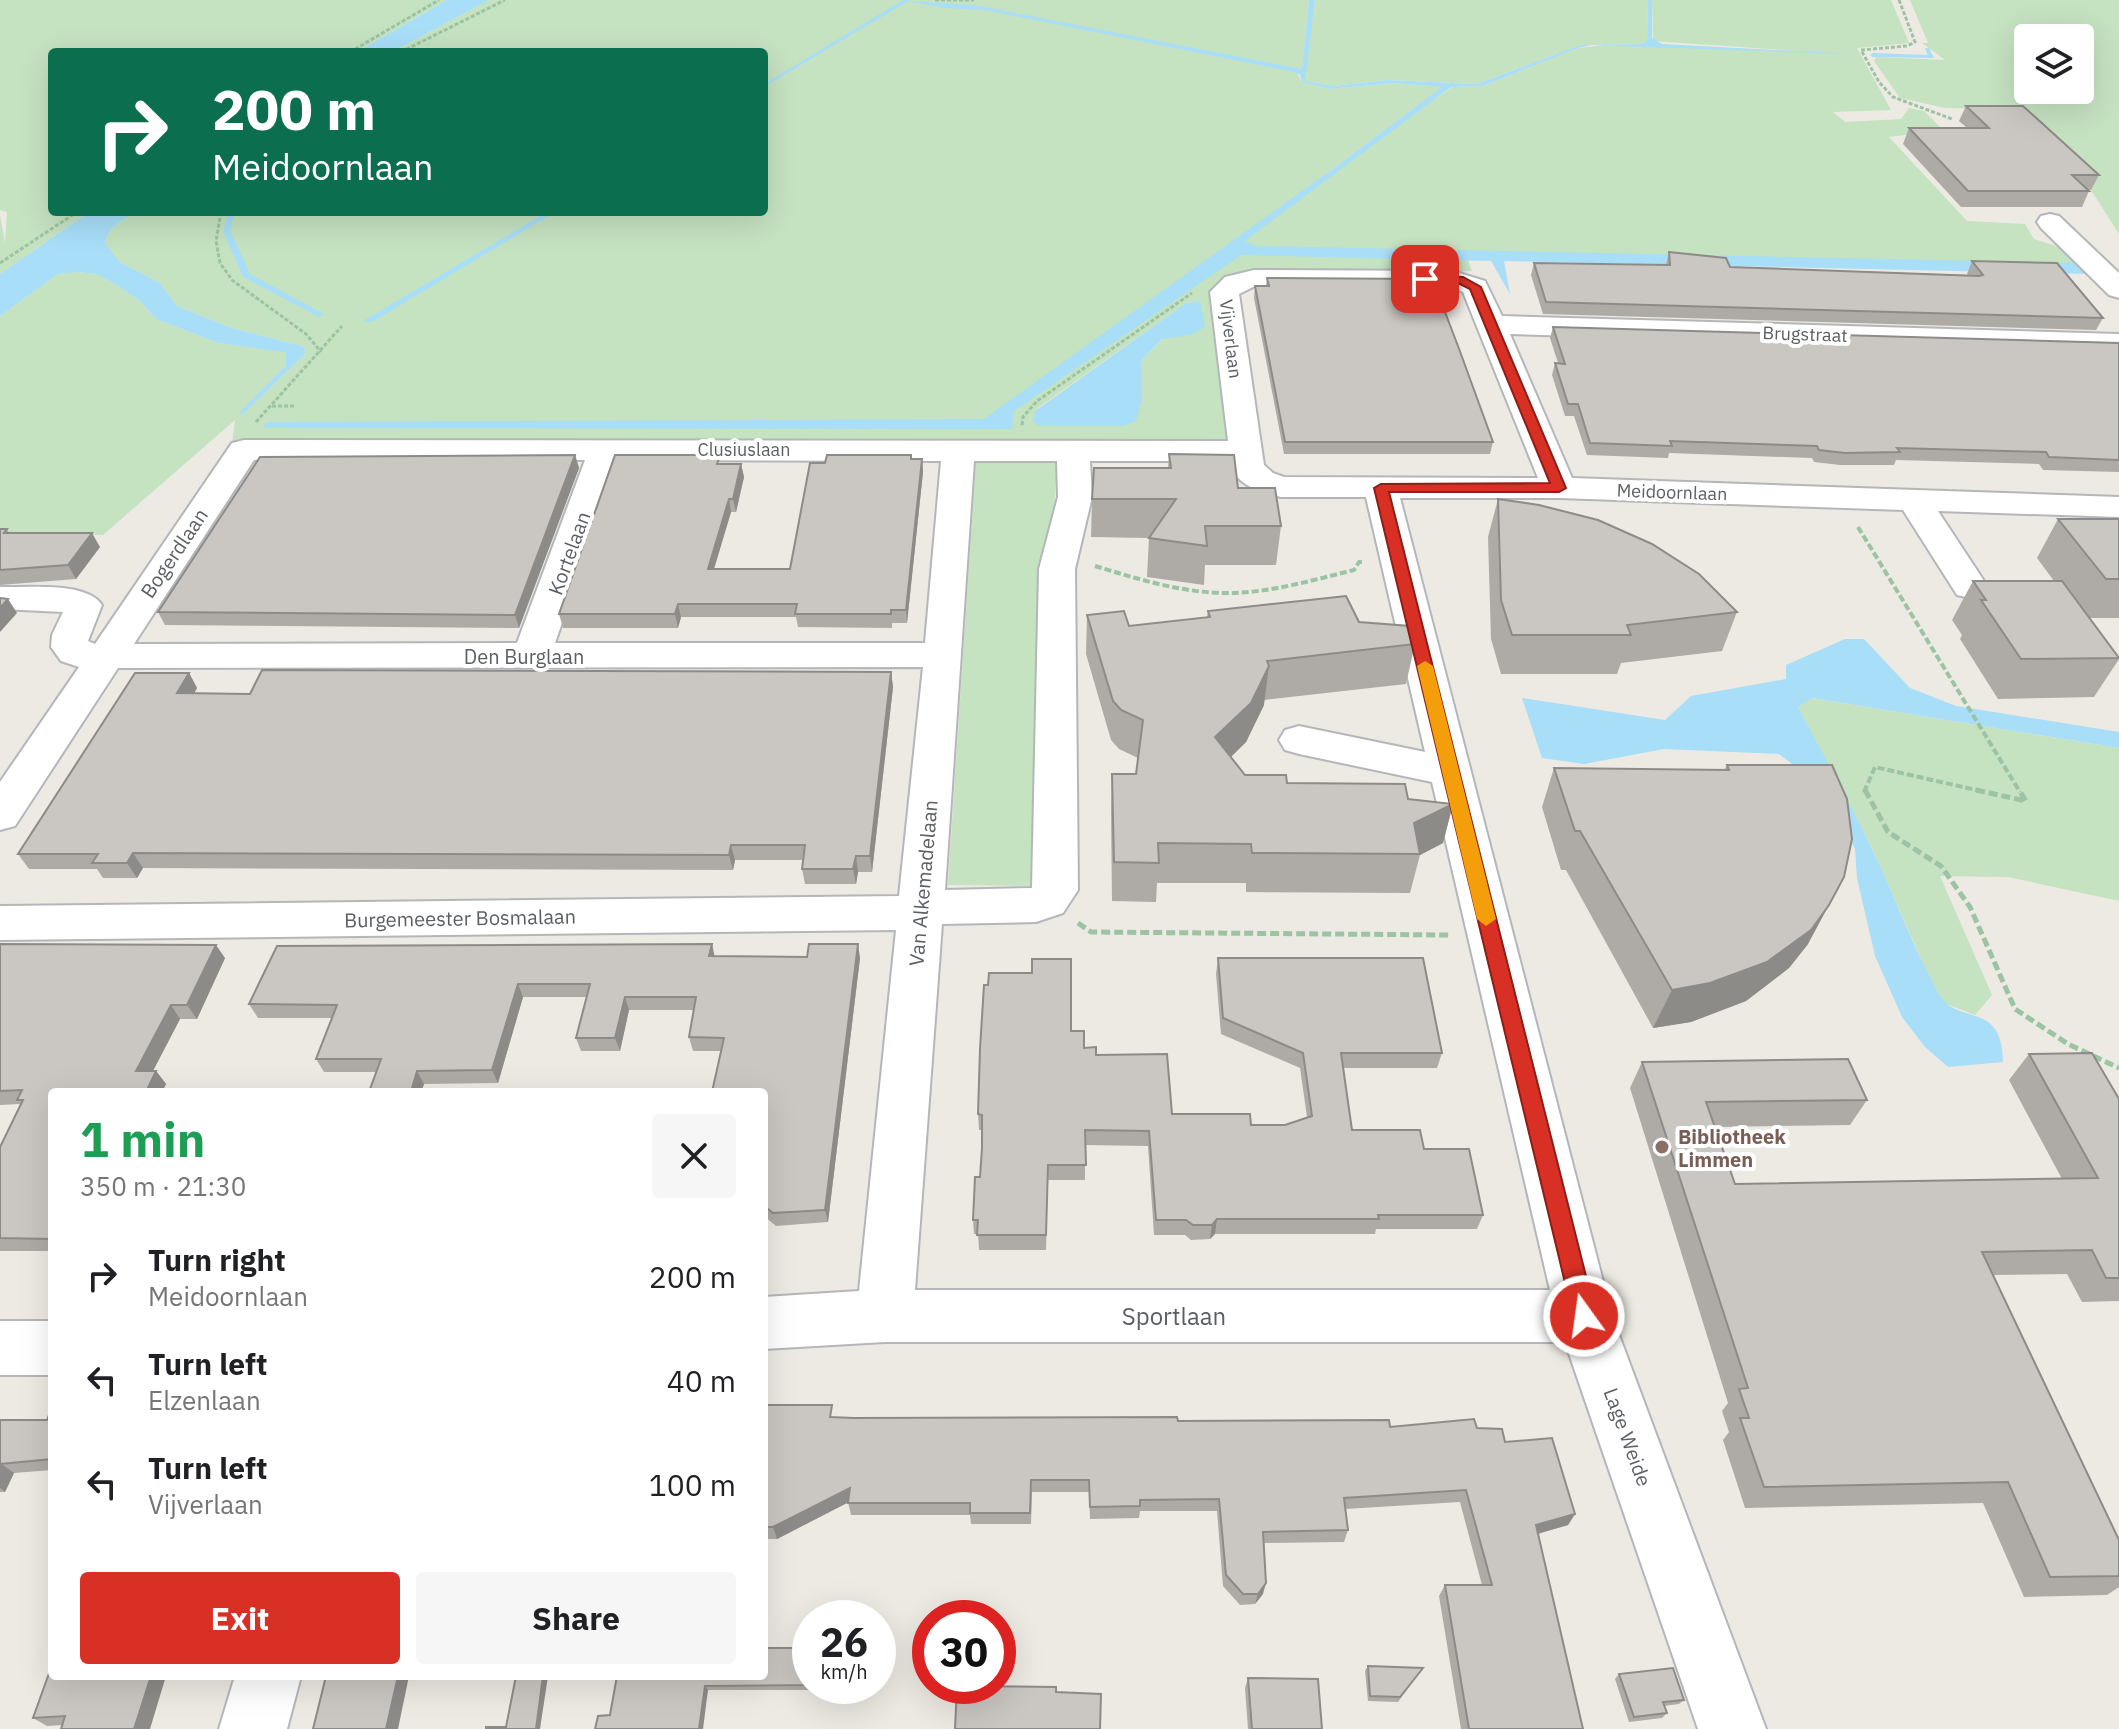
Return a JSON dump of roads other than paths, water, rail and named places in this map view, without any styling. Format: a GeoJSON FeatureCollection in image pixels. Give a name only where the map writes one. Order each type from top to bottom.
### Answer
{"type":"FeatureCollection","features":[{"type":"Feature","properties":{"kind":"street"},"geometry":{"type":"LineString","coordinates":[[2050,222],[2119,289]]}},
{"type":"Feature","properties":{"kind":"street","name":"Vijverlaan"},"geometry":{"type":"LineString","coordinates":[[1245,451],[1224,292],[1235,283],[1254,278],[1453,279],[1475,287],[1491,325]]}},
{"type":"Feature","properties":{"kind":"street"},"geometry":{"type":"LineString","coordinates":[[1491,325],[1559,488]]}},
{"type":"Feature","properties":{"kind":"street","name":"Brugstraat"},"geometry":{"type":"LineString","coordinates":[[1491,325],[2119,343]]}},
{"type":"Feature","properties":{"kind":"street","name":"Kortelaan"},"geometry":{"type":"LineString","coordinates":[[531,656],[606,449]]}},
{"type":"Feature","properties":{"kind":"street","name":"Clusiuslaan"},"geometry":{"type":"LineString","coordinates":[[244,450],[1245,451]]}},
{"type":"Feature","properties":{"kind":"street","name":"Bogerdlaan"},"geometry":{"type":"LineString","coordinates":[[0,815],[244,450]]}},
{"type":"Feature","properties":{"kind":"street","name":"Van Alkemadelaan"},"geometry":{"type":"LineString","coordinates":[[885,1316],[958,450]]}},
{"type":"Feature","properties":{"kind":"street","name":"Burgemeester Bosmalaan"},"geometry":{"type":"LineString","coordinates":[[0,923],[920,910],[1036,905],[1047,901],[1058,883],[1059,557],[1075,497],[1073,450]]}},
{"type":"Feature","properties":{"kind":"street","name":"Meidoornlaan"},"geometry":{"type":"LineString","coordinates":[[1245,451],[1248,468],[1270,484],[1281,487],[1559,488],[2119,507]]}},
{"type":"Feature","properties":{"kind":"street","name":"Lage Weide"},"geometry":{"type":"LineString","coordinates":[[1381,488],[1584,1316],[1732,1729]]}},
{"type":"Feature","properties":{"kind":"street"},"geometry":{"type":"LineString","coordinates":[[1914,500],[1970,587]]}},
{"type":"Feature","properties":{"kind":"street"},"geometry":{"type":"LineString","coordinates":[[0,598],[77,601],[84,611],[69,637],[69,645],[79,654],[105,656]]}},
{"type":"Feature","properties":{"kind":"street","name":"Den Burglaan"},"geometry":{"type":"LineString","coordinates":[[105,656],[943,655]]}},
{"type":"Feature","properties":{"kind":"street"},"geometry":{"type":"LineString","coordinates":[[1299,740],[1451,772]]}},
{"type":"Feature","properties":{"kind":"street","name":"Sportlaan"},"geometry":{"type":"LineString","coordinates":[[768,1323],[885,1316],[1584,1316]]}},
{"type":"Feature","properties":{"kind":"street"},"geometry":{"type":"LineString","coordinates":[[0,1348],[48,1348]]}},
{"type":"Feature","properties":{"kind":"street"},"geometry":{"type":"LineString","coordinates":[[253,1729],[267,1680]]}},
{"type":"Feature","properties":{"kind":"water"},"geometry":{"type":"Polygon","coordinates":[[[447,0],[489,0],[399,48],[364,48],[447,0]]]}},
{"type":"Feature","properties":{"kind":"water"},"geometry":{"type":"Polygon","coordinates":[[[903,0],[979,6],[1302,69],[1309,0],[1315,0],[1305,81],[1332,86],[1388,80],[1477,84],[1580,45],[1641,44],[1647,41],[1648,0],[1652,0],[1652,38],[1662,44],[1853,54],[1591,45],[1483,86],[1451,87],[1245,241],[1254,246],[2086,263],[2094,274],[1504,261],[1510,294],[1491,261],[1241,255],[1014,411],[1012,429],[264,428],[266,422],[984,419],[1442,87],[1393,83],[1330,89],[1302,82],[1300,75],[1294,72],[985,10],[945,8],[908,1],[768,85],[768,82],[903,0]]]}},
{"type":"Feature","properties":{"kind":"water"},"geometry":{"type":"Polygon","coordinates":[[[83,216],[129,216],[112,229],[105,243],[120,262],[160,283],[177,306],[232,328],[302,346],[306,350],[243,414],[239,413],[286,365],[285,352],[218,343],[156,319],[140,301],[96,274],[58,274],[0,316],[0,274],[83,216]]]}},
{"type":"Feature","properties":{"kind":"water"},"geometry":{"type":"Polygon","coordinates":[[[228,216],[234,216],[230,230],[250,274],[324,314],[319,317],[243,277],[223,231],[228,216]]]}},
{"type":"Feature","properties":{"kind":"water"},"geometry":{"type":"Polygon","coordinates":[[[540,216],[548,216],[372,322],[363,321],[540,216]]]}},
{"type":"Feature","properties":{"kind":"water"},"geometry":{"type":"Polygon","coordinates":[[[1200,301],[1205,327],[1190,335],[1162,339],[1141,361],[1142,399],[1136,421],[1123,426],[1039,426],[1033,421],[1035,411],[1186,303],[1200,301]]]}},
{"type":"Feature","properties":{"kind":"water"},"geometry":{"type":"Polygon","coordinates":[[[1845,639],[1864,639],[1910,688],[1956,706],[2119,732],[2119,748],[1812,698],[1798,707],[1863,831],[1939,994],[1947,1004],[1978,1017],[1995,1029],[2001,1042],[2003,1062],[1948,1067],[1925,1047],[1902,1017],[1875,956],[1857,878],[1855,849],[1823,787],[1779,754],[1664,749],[1584,764],[1542,758],[1522,698],[1665,720],[1691,696],[1786,679],[1786,665],[1845,639]]]}},
{"type":"Feature","properties":{"kind":"waterway"},"geometry":{"type":"LineString","coordinates":[[1873,55],[1932,57],[1927,49]]}},
{"type":"Feature","properties":{"kind":"place","name":"Bibliotheek Limmen"},"geometry":{"type":"Point","coordinates":[1662,1147]}}]}
